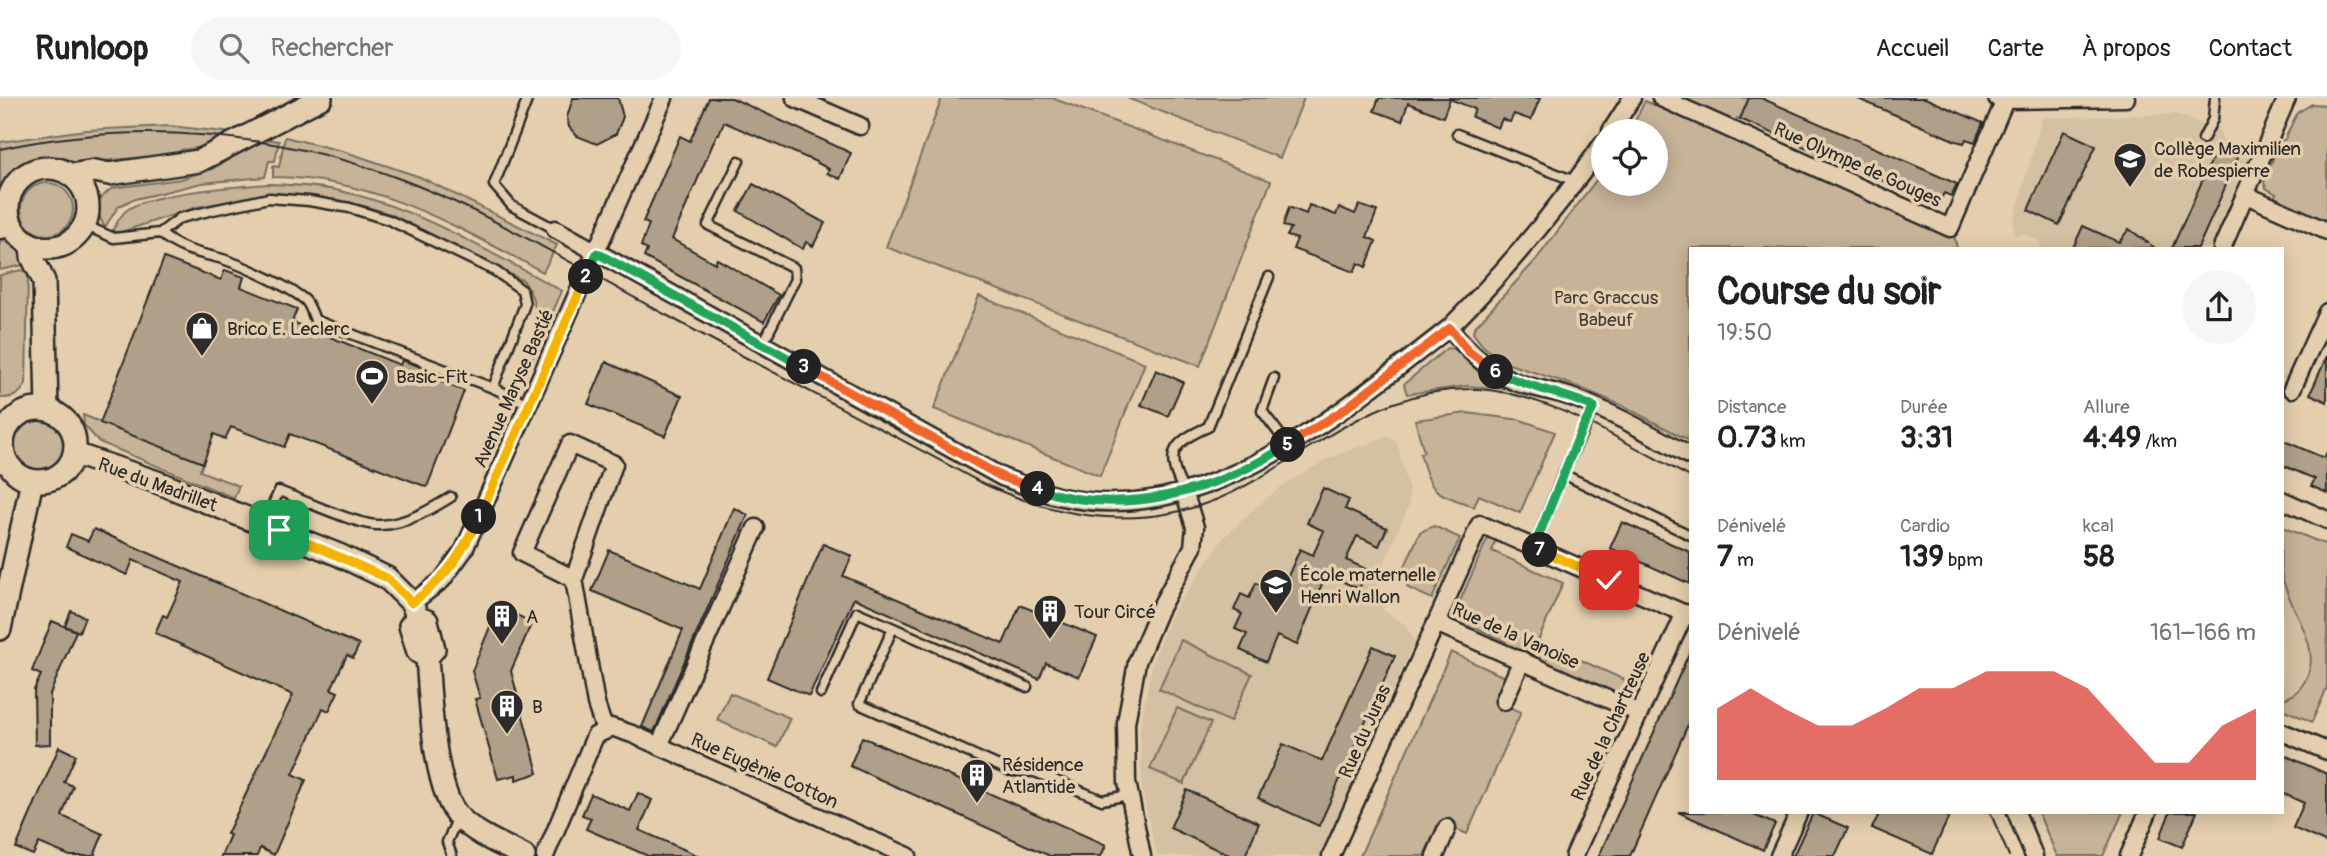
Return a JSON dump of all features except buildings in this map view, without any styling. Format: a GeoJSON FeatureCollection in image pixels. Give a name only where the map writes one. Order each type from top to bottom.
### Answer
{"type":"FeatureCollection","features":[{"type":"Feature","properties":{"kind":"street"},"geometry":{"type":"LineString","coordinates":[[70,175],[84,190],[88,213],[84,225],[68,243],[57,247],[31,245],[7,229],[10,220],[4,203],[19,181],[38,169],[49,168],[70,175],[95,171],[109,174],[199,161],[321,98]]}},
{"type":"Feature","properties":{"kind":"street","name":"Avenue Maryse Bastié"},"geometry":{"type":"LineString","coordinates":[[415,610],[464,550],[664,98]]}},
{"type":"Feature","properties":{"kind":"street"},"geometry":{"type":"LineString","coordinates":[[795,98],[860,126]]}},
{"type":"Feature","properties":{"kind":"street"},"geometry":{"type":"LineString","coordinates":[[1619,119],[1632,98]]}},
{"type":"Feature","properties":{"kind":"street","name":"Rue Olympe de Gouges"},"geometry":{"type":"LineString","coordinates":[[1661,98],[1950,228],[2003,99]]}},
{"type":"Feature","properties":{"kind":"street"},"geometry":{"type":"LineString","coordinates":[[2003,99],[2126,98]]}},
{"type":"Feature","properties":{"kind":"street"},"geometry":{"type":"LineString","coordinates":[[2222,247],[2287,98]]}},
{"type":"Feature","properties":{"kind":"street"},"geometry":{"type":"LineString","coordinates":[[555,229],[1002,477],[1062,498],[1109,502],[1166,496],[1212,483],[1270,456],[1342,411],[1450,328],[1504,272],[1591,161]]}},
{"type":"Feature","properties":{"kind":"street"},"geometry":{"type":"LineString","coordinates":[[87,200],[105,184],[109,174]]}},
{"type":"Feature","properties":{"kind":"street"},"geometry":{"type":"LineString","coordinates":[[2246,195],[2327,232]]}},
{"type":"Feature","properties":{"kind":"street"},"geometry":{"type":"LineString","coordinates":[[31,245],[32,257],[44,281],[47,409]]}},
{"type":"Feature","properties":{"kind":"street"},"geometry":{"type":"LineString","coordinates":[[44,281],[54,268],[57,247]]}},
{"type":"Feature","properties":{"kind":"street"},"geometry":{"type":"LineString","coordinates":[[2292,389],[2327,312]]}},
{"type":"Feature","properties":{"kind":"street"},"geometry":{"type":"LineString","coordinates":[[1450,328],[1468,351],[1492,371],[1517,382],[1573,397],[1689,455]]}},
{"type":"Feature","properties":{"kind":"street"},"geometry":{"type":"LineString","coordinates":[[47,409],[67,421],[73,431],[75,454],[63,472],[54,478],[32,481],[4,466],[4,425],[24,411],[47,409]]}},
{"type":"Feature","properties":{"kind":"street"},"geometry":{"type":"LineString","coordinates":[[545,856],[595,736],[605,731],[596,704],[574,579],[614,464],[570,444],[522,553],[574,579]]}},
{"type":"Feature","properties":{"kind":"street","name":"Rue du Madrillet"},"geometry":{"type":"LineString","coordinates":[[75,454],[264,524],[387,578],[427,621],[430,631],[433,649],[427,657],[440,773],[458,817]]}},
{"type":"Feature","properties":{"kind":"street"},"geometry":{"type":"LineString","coordinates":[[0,629],[32,481]]}},
{"type":"Feature","properties":{"kind":"street"},"geometry":{"type":"LineString","coordinates":[[1142,856],[1129,794],[1126,723],[1137,662],[1159,610],[1193,547],[1195,527],[1184,491]]}},
{"type":"Feature","properties":{"kind":"street"},"geometry":{"type":"LineString","coordinates":[[2284,501],[2327,520]]}},
{"type":"Feature","properties":{"kind":"street","name":"Rue de la Vanoise"},"geometry":{"type":"LineString","coordinates":[[1534,547],[1480,524],[1436,623],[1639,713]]}},
{"type":"Feature","properties":{"kind":"street"},"geometry":{"type":"LineString","coordinates":[[659,746],[757,528]]}},
{"type":"Feature","properties":{"kind":"street"},"geometry":{"type":"LineString","coordinates":[[1534,547],[1688,614]]}},
{"type":"Feature","properties":{"kind":"street","name":"Rue de la Chartreuse"},"geometry":{"type":"LineString","coordinates":[[1574,856],[1639,713],[1688,614]]}},
{"type":"Feature","properties":{"kind":"street","name":"Rue du Juras"},"geometry":{"type":"LineString","coordinates":[[1331,856],[1436,623]]}},
{"type":"Feature","properties":{"kind":"street"},"geometry":{"type":"LineString","coordinates":[[1504,701],[1522,660]]}},
{"type":"Feature","properties":{"kind":"street","name":"Rue Eugènie Cotton"},"geometry":{"type":"LineString","coordinates":[[605,731],[611,727],[659,746],[908,856]]}},
{"type":"Feature","properties":{"kind":"street"},"geometry":{"type":"LineString","coordinates":[[2284,733],[2327,751]]}},
{"type":"Feature","properties":{"kind":"street"},"geometry":{"type":"LineString","coordinates":[[1779,856],[1798,814]]}},
{"type":"Feature","properties":{"kind":"street"},"geometry":{"type":"LineString","coordinates":[[2017,814],[2034,856]]}},
{"type":"Feature","properties":{"kind":"street"},"geometry":{"type":"LineString","coordinates":[[2129,856],[2147,814]]}},
{"type":"Feature","properties":{"kind":"street"},"geometry":{"type":"LineString","coordinates":[[458,817],[475,830],[524,856]]}},
{"type":"Feature","properties":{"kind":"street"},"geometry":{"type":"LineString","coordinates":[[1435,856],[1447,828]]}},
{"type":"Feature","properties":{"kind":"lane"},"geometry":{"type":"LineString","coordinates":[[528,98],[494,185],[512,206],[555,229]]}},
{"type":"Feature","properties":{"kind":"lane"},"geometry":{"type":"LineString","coordinates":[[2203,139],[2213,119],[2216,98]]}},
{"type":"Feature","properties":{"kind":"lane"},"geometry":{"type":"LineString","coordinates":[[1457,134],[1577,181]]}},
{"type":"Feature","properties":{"kind":"lane"},"geometry":{"type":"LineString","coordinates":[[739,161],[708,225],[794,268],[795,279],[763,344]]}},
{"type":"Feature","properties":{"kind":"lane"},"geometry":{"type":"LineString","coordinates":[[84,225],[114,238],[160,233],[180,218],[269,198],[323,203],[389,220],[502,274],[522,290],[526,304],[493,388]]}},
{"type":"Feature","properties":{"kind":"lane"},"geometry":{"type":"LineString","coordinates":[[160,233],[173,244],[270,279],[307,302],[315,320],[529,404]]}},
{"type":"Feature","properties":{"kind":"lane"},"geometry":{"type":"LineString","coordinates":[[1184,491],[1172,468],[1173,454],[1184,437],[1208,427],[1269,277]]}},
{"type":"Feature","properties":{"kind":"lane"},"geometry":{"type":"LineString","coordinates":[[1273,378],[1262,411],[1288,445]]}},
{"type":"Feature","properties":{"kind":"lane"},"geometry":{"type":"LineString","coordinates":[[1534,547],[1563,474],[1594,407]]}},
{"type":"Feature","properties":{"kind":"lane"},"geometry":{"type":"LineString","coordinates":[[1563,474],[1689,535]]}},
{"type":"Feature","properties":{"kind":"lane"},"geometry":{"type":"LineString","coordinates":[[264,524],[279,491],[378,526],[398,522],[431,509],[451,497]]}},
{"type":"Feature","properties":{"kind":"lane"},"geometry":{"type":"LineString","coordinates":[[821,693],[857,612],[1027,687]]}},
{"type":"Feature","properties":{"kind":"lane"},"geometry":{"type":"LineString","coordinates":[[893,628],[859,705],[1010,771],[1035,772],[1102,800],[1129,794]]}},
{"type":"Feature","properties":{"kind":"lane"},"geometry":{"type":"LineString","coordinates":[[452,856],[447,842],[458,817]]}},
{"type":"Feature","properties":{"kind":"shaded area","name":"Collège Maximilien de Robespierre"},"geometry":{"type":"Polygon","coordinates":[[[2176,114],[2220,131],[2222,139],[2254,154],[2210,247],[2041,247],[2039,241],[2024,234],[2015,236],[2013,223],[2042,118],[2176,114]]]}},
{"type":"Feature","properties":{"kind":"shaded area"},"geometry":{"type":"Polygon","coordinates":[[[1388,436],[1397,442],[1409,492],[1409,505],[1378,578],[1378,590],[1384,611],[1404,624],[1415,640],[1320,856],[1157,856],[1142,790],[1140,729],[1153,660],[1171,615],[1224,537],[1254,509],[1281,487],[1327,459],[1388,436]]]}},
{"type":"Feature","properties":{"kind":"shaded area"},"geometry":{"type":"Polygon","coordinates":[[[2284,581],[2312,654],[2311,669],[2305,682],[2293,696],[2284,699],[2284,581]]]}},
{"type":"Feature","properties":{"kind":"green space"},"geometry":{"type":"Polygon","coordinates":[[[942,98],[1052,98],[1271,181],[1200,366],[886,247],[942,98]]]}},
{"type":"Feature","properties":{"kind":"green space"},"geometry":{"type":"Polygon","coordinates":[[[1127,98],[1304,98],[1280,158],[1127,98]]]}},
{"type":"Feature","properties":{"kind":"green space"},"geometry":{"type":"Polygon","coordinates":[[[1681,98],[1749,98],[1740,119],[1737,118],[1735,123],[1681,98]]]}},
{"type":"Feature","properties":{"kind":"green space","name":"Parc Graccus Babeuf"},"geometry":{"type":"Polygon","coordinates":[[[1645,101],[1954,235],[1957,247],[1689,247],[1689,440],[1623,406],[1576,386],[1503,362],[1483,346],[1473,333],[1474,328],[1535,261],[1591,187],[1591,196],[1668,196],[1668,119],[1636,119],[1645,101]]]}},
{"type":"Feature","properties":{"kind":"green space"},"geometry":{"type":"Polygon","coordinates":[[[2312,104],[2327,105],[2327,224],[2273,200],[2276,194],[2266,188],[2264,182],[2279,144],[2285,139],[2297,113],[2312,104]]]}},
{"type":"Feature","properties":{"kind":"green space"},"geometry":{"type":"Polygon","coordinates":[[[170,126],[232,133],[206,147],[181,150],[181,154],[78,163],[31,161],[10,176],[0,192],[0,142],[86,130],[170,126]]]}},
{"type":"Feature","properties":{"kind":"green space"},"geometry":{"type":"Polygon","coordinates":[[[285,137],[346,152],[420,177],[557,245],[543,272],[446,222],[380,195],[311,179],[273,177],[273,166],[279,167],[285,137]]]}},
{"type":"Feature","properties":{"kind":"green space"},"geometry":{"type":"Polygon","coordinates":[[[265,139],[279,141],[275,161],[269,161],[265,177],[202,183],[131,200],[118,207],[105,227],[101,221],[98,205],[103,196],[113,188],[181,179],[212,169],[265,139]]]}},
{"type":"Feature","properties":{"kind":"green space"},"geometry":{"type":"Polygon","coordinates":[[[47,183],[66,190],[73,209],[66,228],[47,235],[28,228],[21,209],[28,190],[47,183]]]}},
{"type":"Feature","properties":{"kind":"green space"},"geometry":{"type":"Polygon","coordinates":[[[270,184],[332,189],[398,209],[427,220],[562,291],[520,388],[513,387],[530,346],[536,322],[532,295],[524,281],[390,214],[364,206],[276,193],[197,207],[118,233],[112,232],[127,210],[155,199],[196,191],[270,184]]]}},
{"type":"Feature","properties":{"kind":"green space"},"geometry":{"type":"Polygon","coordinates":[[[0,239],[15,247],[28,264],[0,270],[0,239]]]}},
{"type":"Feature","properties":{"kind":"green space"},"geometry":{"type":"Polygon","coordinates":[[[21,270],[28,273],[26,384],[15,395],[0,398],[0,275],[21,270]]]}},
{"type":"Feature","properties":{"kind":"green space"},"geometry":{"type":"Polygon","coordinates":[[[979,296],[1145,363],[1100,476],[934,409],[979,296]]]}},
{"type":"Feature","properties":{"kind":"green space"},"geometry":{"type":"Polygon","coordinates":[[[1447,348],[1455,349],[1485,378],[1504,389],[1467,386],[1407,394],[1404,384],[1447,348]]]}},
{"type":"Feature","properties":{"kind":"green space"},"geometry":{"type":"Polygon","coordinates":[[[1467,413],[1521,420],[1555,432],[1520,513],[1479,495],[1474,507],[1442,494],[1428,478],[1420,453],[1424,452],[1415,420],[1467,413]]]}},
{"type":"Feature","properties":{"kind":"green space"},"geometry":{"type":"Polygon","coordinates":[[[83,415],[203,463],[200,471],[239,486],[234,498],[99,442],[84,425],[83,415]]]}},
{"type":"Feature","properties":{"kind":"green space"},"geometry":{"type":"Polygon","coordinates":[[[39,418],[49,420],[57,426],[63,434],[63,454],[57,462],[49,468],[39,470],[29,468],[21,462],[15,454],[13,444],[15,434],[21,426],[29,420],[39,418]]]}},
{"type":"Feature","properties":{"kind":"green space"},"geometry":{"type":"Polygon","coordinates":[[[1434,526],[1460,538],[1432,599],[1408,588],[1402,573],[1420,532],[1434,526]]]}},
{"type":"Feature","properties":{"kind":"green space"},"geometry":{"type":"Polygon","coordinates":[[[2284,528],[2327,545],[2327,688],[2312,722],[2284,710],[2284,698],[2299,690],[2309,671],[2311,658],[2304,630],[2286,589],[2284,528]]]}},
{"type":"Feature","properties":{"kind":"green space"},"geometry":{"type":"Polygon","coordinates":[[[1489,535],[1496,538],[1492,551],[1563,583],[1538,641],[1634,684],[1627,698],[1507,646],[1505,641],[1453,617],[1489,535]]]}},
{"type":"Feature","properties":{"kind":"green space"},"geometry":{"type":"Polygon","coordinates":[[[1181,640],[1252,674],[1230,722],[1159,689],[1181,640]]]}},
{"type":"Feature","properties":{"kind":"green space"},"geometry":{"type":"Polygon","coordinates":[[[1451,652],[1511,680],[1500,703],[1521,712],[1467,834],[1439,822],[1424,856],[1360,856],[1451,652]]]}},
{"type":"Feature","properties":{"kind":"green space"},"geometry":{"type":"Polygon","coordinates":[[[730,693],[790,718],[777,747],[717,720],[730,693]]]}},
{"type":"Feature","properties":{"kind":"green space"},"geometry":{"type":"Polygon","coordinates":[[[1177,708],[1211,723],[1184,784],[1150,769],[1177,708]]]}},
{"type":"Feature","properties":{"kind":"green space"},"geometry":{"type":"Polygon","coordinates":[[[2039,814],[2122,814],[2103,856],[2057,856],[2039,814]]]}},
{"type":"Feature","properties":{"kind":"tram line"},"geometry":{"type":"LineString","coordinates":[[0,149],[102,135],[204,135],[305,150],[354,163],[437,194],[504,226],[978,481],[1007,494],[1066,512],[1127,518],[1188,509],[1243,487],[1372,412],[1412,397],[1454,389],[1504,393],[1560,410],[1689,476]]}},
{"type":"Feature","properties":{"kind":"tram line"},"geometry":{"type":"LineString","coordinates":[[1991,814],[2009,856]]}},
{"type":"Feature","properties":{"kind":"place","name":"Collège Maximilien de Robespierre"},"geometry":{"type":"Point","coordinates":[2130,189]}},
{"type":"Feature","properties":{"kind":"place","name":"Brico E. Leclerc"},"geometry":{"type":"Point","coordinates":[202,358]}},
{"type":"Feature","properties":{"kind":"place","name":"Basic-Fit"},"geometry":{"type":"Point","coordinates":[372,406]}},
{"type":"Feature","properties":{"kind":"place","name":"École maternelle Henri Wallon"},"geometry":{"type":"Point","coordinates":[1276,615]}},
{"type":"Feature","properties":{"kind":"place","name":"Tour Circé"},"geometry":{"type":"Point","coordinates":[1050,641]}},
{"type":"Feature","properties":{"kind":"place","name":"A"},"geometry":{"type":"Point","coordinates":[502,646]}},
{"type":"Feature","properties":{"kind":"place","name":"B"},"geometry":{"type":"Point","coordinates":[507,736]}},
{"type":"Feature","properties":{"kind":"place","name":"Résidence Atlantide"},"geometry":{"type":"Point","coordinates":[977,805]}},
{"type":"Feature","properties":{"kind":"route"},"geometry":{"type":"LineString","coordinates":[[279,530],[387,578],[412,603],[442,580],[464,550],[597,253],[1002,477],[1062,498],[1109,502],[1166,496],[1212,483],[1270,456],[1342,411],[1450,328],[1468,351],[1492,371],[1517,382],[1573,397],[1594,407],[1581,431],[1534,547],[1609,580]]}}]}
